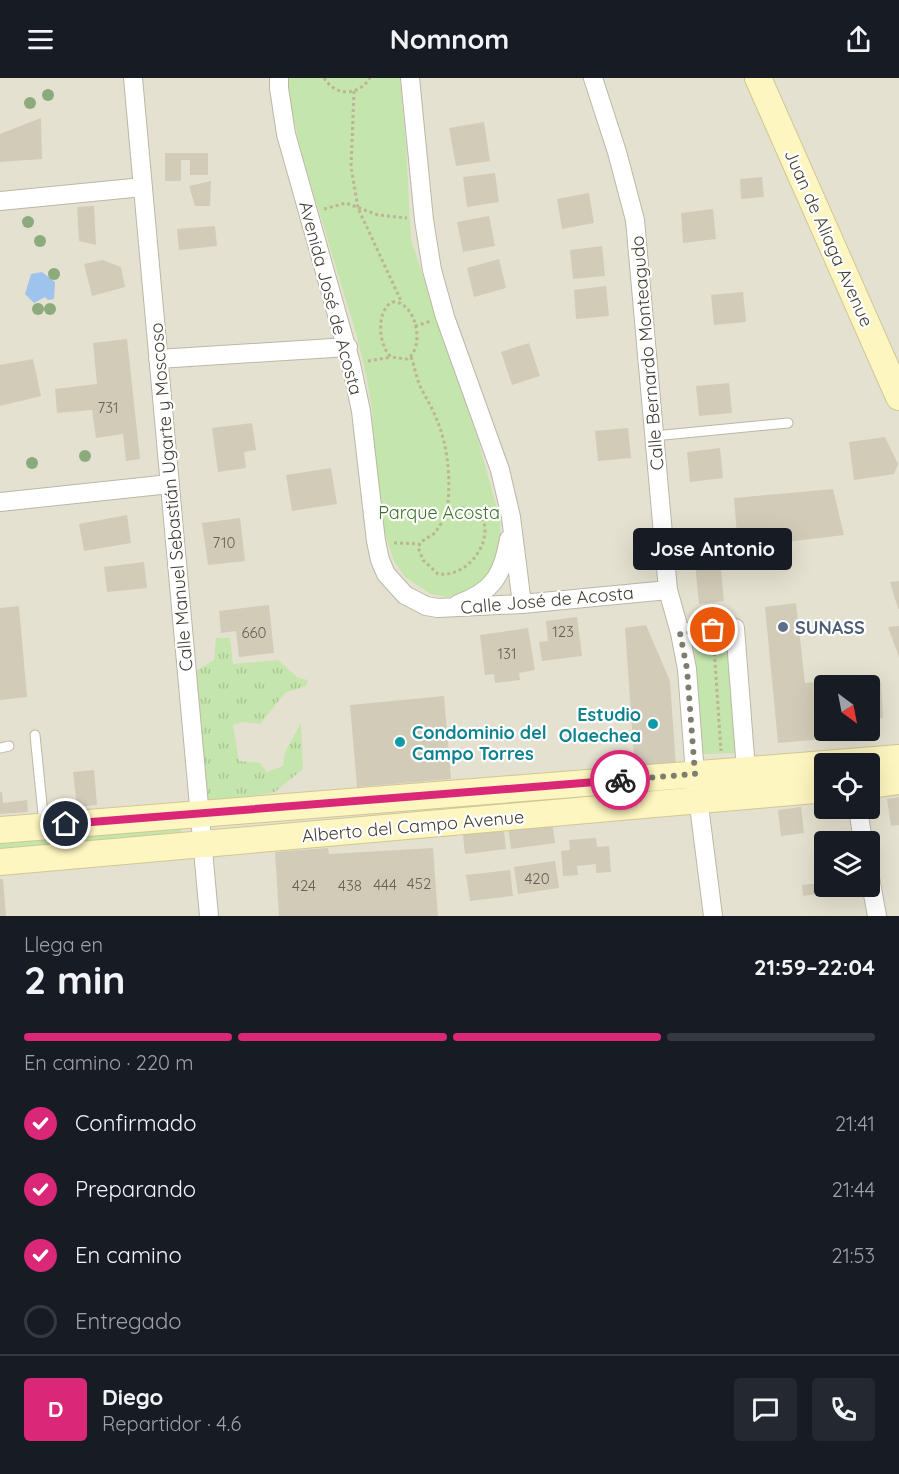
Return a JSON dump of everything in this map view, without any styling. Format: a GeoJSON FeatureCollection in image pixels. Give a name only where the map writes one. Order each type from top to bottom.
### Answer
{"type":"FeatureCollection","features":[{"type":"Feature","properties":{"kind":"main road","name":"Juan de Aliaga Avenue"},"geometry":{"type":"LineString","coordinates":[[758,78],[899,398]]}},
{"type":"Feature","properties":{"kind":"main road","name":"Alberto del Campo Avenue"},"geometry":{"type":"LineString","coordinates":[[880,760],[899,758]]}},
{"type":"Feature","properties":{"kind":"main road","name":"Alberto del Campo Avenue"},"geometry":{"type":"LineString","coordinates":[[0,830],[814,765]]}},
{"type":"Feature","properties":{"kind":"main road"},"geometry":{"type":"LineString","coordinates":[[880,783],[899,781]]}},
{"type":"Feature","properties":{"kind":"main road","name":"Alberto del Campo Avenue"},"geometry":{"type":"LineString","coordinates":[[0,862],[814,790]]}},
{"type":"Feature","properties":{"kind":"street","name":"Calle Manuel Sebastián Ugarte y Moscoso"},"geometry":{"type":"LineString","coordinates":[[133,78],[209,916]]}},
{"type":"Feature","properties":{"kind":"street","name":"Avenida José de Acosta"},"geometry":{"type":"LineString","coordinates":[[279,78],[286,134],[350,355],[361,411],[380,560],[391,580],[405,595],[432,607]]}},
{"type":"Feature","properties":{"kind":"street"},"geometry":{"type":"LineString","coordinates":[[410,78],[424,220],[432,270],[443,308],[487,430],[512,517],[522,604]]}},
{"type":"Feature","properties":{"kind":"street","name":"Calle Bernardo Monteagudo"},"geometry":{"type":"LineString","coordinates":[[599,80],[635,220],[668,590],[687,669],[695,774],[713,916]]}},
{"type":"Feature","properties":{"kind":"street"},"geometry":{"type":"LineString","coordinates":[[0,201],[143,187]]}},
{"type":"Feature","properties":{"kind":"street"},"geometry":{"type":"LineString","coordinates":[[158,359],[350,355]]}},
{"type":"Feature","properties":{"kind":"street"},"geometry":{"type":"LineString","coordinates":[[0,502],[170,484]]}},
{"type":"Feature","properties":{"kind":"street"},"geometry":{"type":"LineString","coordinates":[[432,607],[453,606],[476,597],[494,583],[504,562],[512,517]]}},
{"type":"Feature","properties":{"kind":"street","name":"Calle José de Acosta"},"geometry":{"type":"LineString","coordinates":[[432,607],[522,604],[668,590]]}},
{"type":"Feature","properties":{"kind":"street"},"geometry":{"type":"LineString","coordinates":[[680,633],[735,628],[734,771]]}},
{"type":"Feature","properties":{"kind":"street"},"geometry":{"type":"LineString","coordinates":[[874,897],[877,916]]}},
{"type":"Feature","properties":{"kind":"lane"},"geometry":{"type":"LineString","coordinates":[[654,436],[788,423]]}},
{"type":"Feature","properties":{"kind":"lane"},"geometry":{"type":"LineString","coordinates":[[35,735],[44,826]]}},
{"type":"Feature","properties":{"kind":"path"},"geometry":{"type":"LineString","coordinates":[[324,78],[331,87],[338,91],[354,92],[370,78]]}},
{"type":"Feature","properties":{"kind":"path"},"geometry":{"type":"LineString","coordinates":[[354,92],[351,167],[358,208],[415,326],[416,344],[411,357],[417,371],[419,385],[434,414],[447,451],[450,471],[447,514]]}},
{"type":"Feature","properties":{"kind":"path"},"geometry":{"type":"LineString","coordinates":[[309,213],[346,203],[378,215],[424,220]]}},
{"type":"Feature","properties":{"kind":"path"},"geometry":{"type":"LineString","coordinates":[[391,357],[384,348],[381,319],[388,304],[402,303]]}},
{"type":"Feature","properties":{"kind":"path"},"geometry":{"type":"LineString","coordinates":[[350,355],[391,357],[402,360],[411,357]]}},
{"type":"Feature","properties":{"kind":"path"},"geometry":{"type":"LineString","coordinates":[[376,542],[419,544],[435,533],[447,514],[454,510],[468,509],[475,512],[484,524],[485,538],[477,556],[458,572],[438,574],[432,571],[419,553],[419,544]]}},
{"type":"Feature","properties":{"kind":"path"},"geometry":{"type":"LineString","coordinates":[[713,630],[734,771]]}},
{"type":"Feature","properties":{"kind":"shaded area"},"geometry":{"type":"Polygon","coordinates":[[[0,78],[899,78],[899,916],[0,916],[0,78]]]}},
{"type":"Feature","properties":{"kind":"green space","name":"Parque Acosta"},"geometry":{"type":"Polygon","coordinates":[[[287,78],[400,78],[411,240],[476,433],[500,519],[501,549],[490,574],[478,586],[464,594],[447,597],[431,594],[405,577],[394,561],[375,493],[372,408],[366,374],[356,333],[302,155],[287,90],[287,78]]]}},
{"type":"Feature","properties":{"kind":"green space"},"geometry":{"type":"Polygon","coordinates":[[[216,638],[230,638],[233,664],[278,660],[298,678],[308,680],[306,686],[285,693],[260,724],[243,722],[233,725],[239,761],[260,763],[267,772],[283,766],[285,752],[301,723],[303,769],[275,792],[207,803],[196,671],[214,660],[216,638]]]}},
{"type":"Feature","properties":{"kind":"green space"},"geometry":{"type":"Polygon","coordinates":[[[731,638],[739,753],[703,754],[694,641],[731,638]]]}},
{"type":"Feature","properties":{"kind":"green space"},"geometry":{"type":"Polygon","coordinates":[[[180,821],[182,843],[0,856],[0,838],[180,821]]]}},
{"type":"Feature","properties":{"kind":"water"},"geometry":{"type":"Polygon","coordinates":[[[42,272],[55,282],[54,299],[48,300],[45,297],[34,303],[25,294],[31,274],[42,272]]]}},
{"type":"Feature","properties":{"kind":"building"},"geometry":{"type":"Polygon","coordinates":[[[41,118],[42,159],[0,162],[0,134],[41,118]]]}},
{"type":"Feature","properties":{"kind":"building"},"geometry":{"type":"Polygon","coordinates":[[[484,122],[490,161],[456,166],[449,128],[484,122]]]}},
{"type":"Feature","properties":{"kind":"building"},"geometry":{"type":"Polygon","coordinates":[[[165,153],[208,153],[208,175],[190,175],[190,160],[181,160],[181,181],[165,181],[165,153]]]}},
{"type":"Feature","properties":{"kind":"building"},"geometry":{"type":"Polygon","coordinates":[[[495,173],[499,202],[467,207],[463,177],[495,173]]]}},
{"type":"Feature","properties":{"kind":"building"},"geometry":{"type":"Polygon","coordinates":[[[762,177],[764,197],[741,199],[740,179],[762,177]]]}},
{"type":"Feature","properties":{"kind":"building"},"geometry":{"type":"Polygon","coordinates":[[[211,181],[210,206],[195,206],[189,186],[211,181]]]}},
{"type":"Feature","properties":{"kind":"building"},"geometry":{"type":"Polygon","coordinates":[[[589,193],[594,223],[562,229],[557,199],[589,193]]]}},
{"type":"Feature","properties":{"kind":"building"},"geometry":{"type":"Polygon","coordinates":[[[94,206],[96,245],[79,241],[77,207],[94,206]]]}},
{"type":"Feature","properties":{"kind":"building"},"geometry":{"type":"Polygon","coordinates":[[[713,209],[716,239],[683,243],[681,213],[713,209]]]}},
{"type":"Feature","properties":{"kind":"building"},"geometry":{"type":"Polygon","coordinates":[[[489,216],[495,246],[463,252],[457,222],[489,216]]]}},
{"type":"Feature","properties":{"kind":"building"},"geometry":{"type":"Polygon","coordinates":[[[215,226],[217,246],[179,250],[177,229],[215,226]]]}},
{"type":"Feature","properties":{"kind":"building"},"geometry":{"type":"Polygon","coordinates":[[[602,246],[605,276],[573,279],[570,250],[602,246]]]}},
{"type":"Feature","properties":{"kind":"building"},"geometry":{"type":"Polygon","coordinates":[[[499,259],[506,288],[474,297],[467,268],[499,259]]]}},
{"type":"Feature","properties":{"kind":"building"},"geometry":{"type":"Polygon","coordinates":[[[103,260],[121,267],[125,287],[92,296],[84,264],[103,260]]]}},
{"type":"Feature","properties":{"kind":"building"},"geometry":{"type":"Polygon","coordinates":[[[606,286],[609,316],[576,319],[574,290],[606,286]]]}},
{"type":"Feature","properties":{"kind":"building"},"geometry":{"type":"Polygon","coordinates":[[[743,292],[746,322],[714,325],[711,295],[743,292]]]}},
{"type":"Feature","properties":{"kind":"building"},"geometry":{"type":"Polygon","coordinates":[[[127,339],[140,459],[126,461],[123,434],[96,438],[92,410],[57,413],[55,389],[97,384],[93,343],[127,339]]]}},
{"type":"Feature","properties":{"kind":"building"},"geometry":{"type":"Polygon","coordinates":[[[529,343],[540,376],[512,385],[501,352],[529,343]]]}},
{"type":"Feature","properties":{"kind":"building"},"geometry":{"type":"Polygon","coordinates":[[[33,359],[41,396],[0,406],[0,365],[33,359]]]}},
{"type":"Feature","properties":{"kind":"building"},"geometry":{"type":"Polygon","coordinates":[[[729,383],[732,413],[699,416],[696,386],[729,383]]]}},
{"type":"Feature","properties":{"kind":"building"},"geometry":{"type":"Polygon","coordinates":[[[252,423],[256,450],[244,452],[246,468],[218,472],[212,428],[252,423]]]}},
{"type":"Feature","properties":{"kind":"building"},"geometry":{"type":"Polygon","coordinates":[[[628,428],[631,458],[598,461],[595,431],[628,428]]]}},
{"type":"Feature","properties":{"kind":"building"},"geometry":{"type":"Polygon","coordinates":[[[885,437],[898,464],[894,474],[854,480],[849,442],[885,437]]]}},
{"type":"Feature","properties":{"kind":"building"},"geometry":{"type":"Polygon","coordinates":[[[720,448],[723,478],[690,482],[687,452],[720,448]]]}},
{"type":"Feature","properties":{"kind":"building"},"geometry":{"type":"Polygon","coordinates":[[[331,468],[337,504],[292,511],[286,475],[331,468]]]}},
{"type":"Feature","properties":{"kind":"building"},"geometry":{"type":"Polygon","coordinates":[[[833,489],[844,535],[738,548],[734,498],[833,489]]]}},
{"type":"Feature","properties":{"kind":"building"},"geometry":{"type":"Polygon","coordinates":[[[127,515],[131,543],[84,551],[79,524],[127,515]]]}},
{"type":"Feature","properties":{"kind":"building"},"geometry":{"type":"Polygon","coordinates":[[[240,518],[245,561],[208,565],[202,523],[240,518]]]}},
{"type":"Feature","properties":{"kind":"building"},"geometry":{"type":"Polygon","coordinates":[[[720,561],[724,601],[699,604],[695,563],[720,561]]]}},
{"type":"Feature","properties":{"kind":"building"},"geometry":{"type":"Polygon","coordinates":[[[144,562],[147,588],[107,592],[104,567],[144,562]]]}},
{"type":"Feature","properties":{"kind":"building"},"geometry":{"type":"Polygon","coordinates":[[[899,581],[899,609],[898,609],[890,582],[899,581]]]}},
{"type":"Feature","properties":{"kind":"building"},"geometry":{"type":"Polygon","coordinates":[[[796,603],[805,683],[814,682],[814,740],[778,743],[765,607],[796,603]]]}},
{"type":"Feature","properties":{"kind":"building"},"geometry":{"type":"Polygon","coordinates":[[[269,605],[274,653],[239,657],[236,631],[221,633],[219,611],[269,605]]]}},
{"type":"Feature","properties":{"kind":"building"},"geometry":{"type":"Polygon","coordinates":[[[19,606],[27,697],[0,700],[0,608],[19,606]]]}},
{"type":"Feature","properties":{"kind":"building"},"geometry":{"type":"Polygon","coordinates":[[[577,617],[582,656],[542,661],[539,642],[548,641],[546,621],[577,617]]]}},
{"type":"Feature","properties":{"kind":"building","name":"Estudio Olaechea"},"geometry":{"type":"Polygon","coordinates":[[[646,625],[670,681],[676,767],[635,771],[625,628],[646,625]]]}},
{"type":"Feature","properties":{"kind":"building"},"geometry":{"type":"Polygon","coordinates":[[[899,626],[899,657],[888,627],[899,626]]]}},
{"type":"Feature","properties":{"kind":"building"},"geometry":{"type":"Polygon","coordinates":[[[528,628],[535,670],[519,673],[520,680],[495,683],[494,674],[485,675],[480,635],[528,628]]]}},
{"type":"Feature","properties":{"kind":"building"},"geometry":{"type":"Polygon","coordinates":[[[880,682],[883,718],[880,718],[880,682]]]}},
{"type":"Feature","properties":{"kind":"building","name":"Condominio del Campo Torres"},"geometry":{"type":"Polygon","coordinates":[[[444,696],[451,779],[357,787],[350,705],[444,696]]]}},
{"type":"Feature","properties":{"kind":"building"},"geometry":{"type":"Polygon","coordinates":[[[94,770],[97,805],[77,807],[73,772],[94,770]]]}},
{"type":"Feature","properties":{"kind":"building"},"geometry":{"type":"Polygon","coordinates":[[[0,792],[2,792],[3,803],[27,800],[28,812],[0,814],[0,792]]]}},
{"type":"Feature","properties":{"kind":"building"},"geometry":{"type":"Polygon","coordinates":[[[899,797],[899,825],[891,826],[887,799],[899,797]]]}},
{"type":"Feature","properties":{"kind":"building"},"geometry":{"type":"Polygon","coordinates":[[[801,807],[804,833],[781,836],[778,810],[801,807]]]}},
{"type":"Feature","properties":{"kind":"building"},"geometry":{"type":"Polygon","coordinates":[[[551,814],[555,843],[511,849],[507,820],[551,814]]]}},
{"type":"Feature","properties":{"kind":"building"},"geometry":{"type":"Polygon","coordinates":[[[503,821],[506,849],[465,854],[462,826],[503,821]]]}},
{"type":"Feature","properties":{"kind":"building"},"geometry":{"type":"Polygon","coordinates":[[[596,838],[597,847],[609,846],[611,872],[596,873],[596,864],[577,866],[578,875],[563,876],[561,851],[570,850],[569,840],[596,838]]]}},
{"type":"Feature","properties":{"kind":"building"},"geometry":{"type":"Polygon","coordinates":[[[328,848],[329,854],[433,848],[438,916],[279,916],[275,852],[328,848]]]}},
{"type":"Feature","properties":{"kind":"building"},"geometry":{"type":"Polygon","coordinates":[[[555,861],[559,888],[518,894],[514,867],[555,861]]]}},
{"type":"Feature","properties":{"kind":"building"},"geometry":{"type":"Polygon","coordinates":[[[510,870],[513,896],[470,901],[466,875],[510,870]]]}},
{"type":"Feature","properties":{"kind":"building"},"geometry":{"type":"Polygon","coordinates":[[[0,879],[3,879],[6,916],[0,916],[0,879]]]}},
{"type":"Feature","properties":{"kind":"building"},"geometry":{"type":"Polygon","coordinates":[[[814,884],[814,894],[803,896],[802,885],[814,884]]]}},
{"type":"Feature","properties":{"kind":"way so far"},"geometry":{"type":"LineString","coordinates":[[620,780],[695,774],[687,669],[680,633],[713,630]]}},
{"type":"Feature","properties":{"kind":"place","name":"SUNASS"},"geometry":{"type":"Point","coordinates":[783,627]}},
{"type":"Feature","properties":{"kind":"place","name":"Jose Antonio"},"geometry":{"type":"Point","coordinates":[713,630]}},
{"type":"Feature","properties":{"kind":"place","name":"Estudio Olaechea"},"geometry":{"type":"Point","coordinates":[653,724]}},
{"type":"Feature","properties":{"kind":"place","name":"Condominio del Campo Torres"},"geometry":{"type":"Point","coordinates":[400,742]}},
{"type":"Feature","properties":{"kind":"route"},"geometry":{"type":"LineString","coordinates":[[66,824],[620,780]]}}]}
